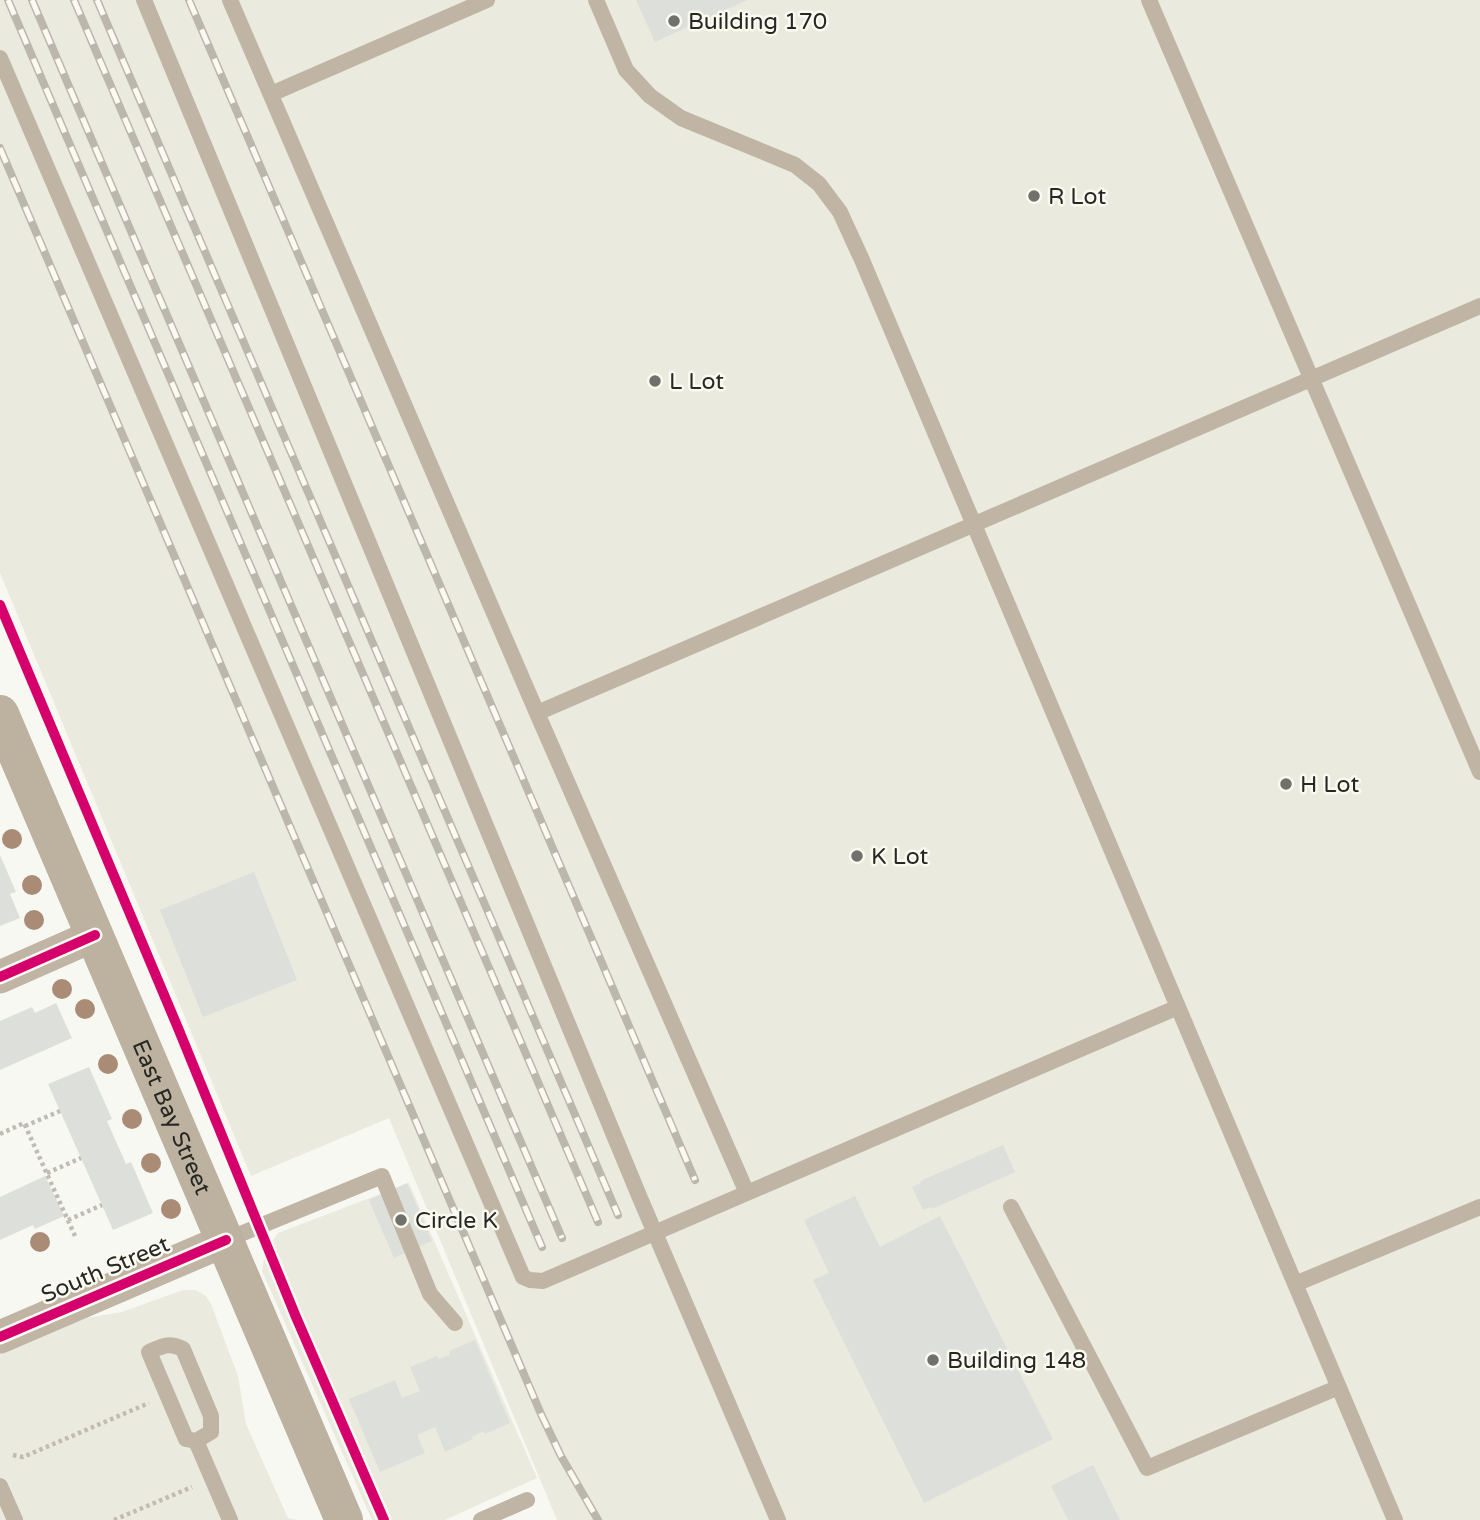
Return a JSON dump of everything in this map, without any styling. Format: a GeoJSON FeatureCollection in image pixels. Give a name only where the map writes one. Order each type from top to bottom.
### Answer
{"type":"FeatureCollection","features":[{"type":"Feature","properties":{"kind":"main road","name":"East Bay Street"},"geometry":{"type":"LineString","coordinates":[[0,714],[344,1520]]}},
{"type":"Feature","properties":{"kind":"street"},"geometry":{"type":"LineString","coordinates":[[0,977],[95,935]]}},
{"type":"Feature","properties":{"kind":"street","name":"South Street"},"geometry":{"type":"LineString","coordinates":[[0,1337],[226,1241]]}},
{"type":"Feature","properties":{"kind":"lane"},"geometry":{"type":"LineString","coordinates":[[144,0],[655,1232],[778,1520]]}},
{"type":"Feature","properties":{"kind":"lane"},"geometry":{"type":"LineString","coordinates":[[230,0],[747,1193]]}},
{"type":"Feature","properties":{"kind":"lane"},"geometry":{"type":"LineString","coordinates":[[271,93],[487,0]]}},
{"type":"Feature","properties":{"kind":"lane"},"geometry":{"type":"LineString","coordinates":[[596,0],[626,70],[650,96],[681,118],[795,165],[820,184],[840,212],[1395,1520]]}},
{"type":"Feature","properties":{"kind":"lane"},"geometry":{"type":"LineString","coordinates":[[1149,0],[1480,772]]}},
{"type":"Feature","properties":{"kind":"lane"},"geometry":{"type":"LineString","coordinates":[[0,58],[523,1277],[543,1281],[1178,1007]]}},
{"type":"Feature","properties":{"kind":"lane"},"geometry":{"type":"LineString","coordinates":[[537,713],[1480,306]]}},
{"type":"Feature","properties":{"kind":"lane"},"geometry":{"type":"LineString","coordinates":[[226,1241],[382,1176],[430,1294],[455,1324]]}},
{"type":"Feature","properties":{"kind":"lane"},"geometry":{"type":"LineString","coordinates":[[1295,1284],[1480,1207]]}},
{"type":"Feature","properties":{"kind":"lane"},"geometry":{"type":"LineString","coordinates":[[1011,1208],[1147,1468],[1339,1387]]}},
{"type":"Feature","properties":{"kind":"lane"},"geometry":{"type":"LineString","coordinates":[[173,1344],[183,1349],[211,1416],[211,1432],[196,1441],[186,1439],[149,1352],[173,1344]]}},
{"type":"Feature","properties":{"kind":"lane"},"geometry":{"type":"LineString","coordinates":[[196,1441],[230,1520]]}},
{"type":"Feature","properties":{"kind":"lane"},"geometry":{"type":"LineString","coordinates":[[0,1486],[15,1520]]}},
{"type":"Feature","properties":{"kind":"lane"},"geometry":{"type":"LineString","coordinates":[[481,1520],[527,1500]]}},
{"type":"Feature","properties":{"kind":"path"},"geometry":{"type":"LineString","coordinates":[[25,1126],[60,1111]]}},
{"type":"Feature","properties":{"kind":"path"},"geometry":{"type":"LineString","coordinates":[[0,1134],[24,1123],[75,1236]]}},
{"type":"Feature","properties":{"kind":"path"},"geometry":{"type":"LineString","coordinates":[[47,1173],[81,1158]]}},
{"type":"Feature","properties":{"kind":"path"},"geometry":{"type":"LineString","coordinates":[[68,1220],[102,1205]]}},
{"type":"Feature","properties":{"kind":"path"},"geometry":{"type":"LineString","coordinates":[[13,1455],[23,1457],[155,1401]]}},
{"type":"Feature","properties":{"kind":"path"},"geometry":{"type":"LineString","coordinates":[[114,1520],[192,1487]]}},
{"type":"Feature","properties":{"kind":"shaded area"},"geometry":{"type":"Polygon","coordinates":[[[0,0],[1480,0],[1480,1520],[557,1520],[389,1118],[251,1176],[0,573],[0,0]]]}},
{"type":"Feature","properties":{"kind":"shaded area"},"geometry":{"type":"Polygon","coordinates":[[[409,1183],[537,1478],[445,1520],[372,1520],[262,1271],[265,1251],[278,1233],[409,1183]]]}},
{"type":"Feature","properties":{"kind":"shaded area"},"geometry":{"type":"Polygon","coordinates":[[[183,1290],[195,1290],[206,1296],[211,1304],[238,1376],[246,1424],[288,1518],[298,1520],[0,1520],[0,1352],[68,1321],[122,1312],[183,1290]]]}},
{"type":"Feature","properties":{"kind":"building","name":"Building 170"},"geometry":{"type":"Polygon","coordinates":[[[636,0],[747,0],[655,42],[636,0]]]}},
{"type":"Feature","properties":{"kind":"building"},"geometry":{"type":"Polygon","coordinates":[[[0,855],[16,892],[10,894],[20,918],[0,926],[0,855]]]}},
{"type":"Feature","properties":{"kind":"building"},"geometry":{"type":"Polygon","coordinates":[[[254,872],[297,980],[203,1017],[160,910],[254,872]]]}},
{"type":"Feature","properties":{"kind":"building"},"geometry":{"type":"Polygon","coordinates":[[[56,1003],[72,1038],[0,1070],[0,1021],[32,1007],[35,1013],[56,1003]]]}},
{"type":"Feature","properties":{"kind":"building"},"geometry":{"type":"Polygon","coordinates":[[[89,1067],[112,1119],[107,1121],[126,1164],[131,1162],[153,1213],[113,1230],[48,1084],[89,1067]]]}},
{"type":"Feature","properties":{"kind":"building"},"geometry":{"type":"Polygon","coordinates":[[[1003,1145],[1015,1172],[932,1209],[923,1210],[912,1187],[1003,1145]]]}},
{"type":"Feature","properties":{"kind":"building"},"geometry":{"type":"Polygon","coordinates":[[[45,1176],[64,1216],[35,1229],[33,1225],[0,1240],[0,1197],[45,1176]]]}},
{"type":"Feature","properties":{"kind":"building","name":"Circle K"},"geometry":{"type":"Polygon","coordinates":[[[407,1183],[432,1241],[394,1258],[369,1200],[407,1183]]]}},
{"type":"Feature","properties":{"kind":"building","name":"Building 148"},"geometry":{"type":"Polygon","coordinates":[[[855,1196],[880,1247],[940,1216],[1053,1439],[924,1503],[813,1280],[829,1273],[804,1220],[855,1196]]]}},
{"type":"Feature","properties":{"kind":"building"},"geometry":{"type":"Polygon","coordinates":[[[475,1340],[510,1423],[485,1434],[484,1431],[445,1452],[435,1427],[417,1435],[425,1453],[380,1472],[349,1399],[395,1380],[402,1398],[420,1391],[410,1367],[437,1356],[438,1359],[450,1355],[449,1351],[475,1340]]]}},
{"type":"Feature","properties":{"kind":"building"},"geometry":{"type":"Polygon","coordinates":[[[1093,1465],[1120,1520],[1068,1520],[1051,1486],[1093,1465]]]}},
{"type":"Feature","properties":{"kind":"railway"},"geometry":{"type":"LineString","coordinates":[[8,0],[542,1247]]}},
{"type":"Feature","properties":{"kind":"railway"},"geometry":{"type":"LineString","coordinates":[[32,0],[562,1238]]}},
{"type":"Feature","properties":{"kind":"railway"},"geometry":{"type":"LineString","coordinates":[[74,0],[598,1222]]}},
{"type":"Feature","properties":{"kind":"railway"},"geometry":{"type":"LineString","coordinates":[[97,0],[618,1215]]}},
{"type":"Feature","properties":{"kind":"railway"},"geometry":{"type":"LineString","coordinates":[[189,0],[695,1180]]}},
{"type":"Feature","properties":{"kind":"railway"},"geometry":{"type":"LineString","coordinates":[[0,148],[541,1414],[561,1456],[598,1520]]}},
{"type":"Feature","properties":{"kind":"cycle path"},"geometry":{"type":"LineString","coordinates":[[0,605],[296,1317],[384,1520]]}},
{"type":"Feature","properties":{"kind":"cycle path"},"geometry":{"type":"LineString","coordinates":[[0,977],[95,935]]}},
{"type":"Feature","properties":{"kind":"cycle path"},"geometry":{"type":"LineString","coordinates":[[0,1337],[226,1240]]}},
{"type":"Feature","properties":{"kind":"place","name":"Building 170"},"geometry":{"type":"Point","coordinates":[674,21]}},
{"type":"Feature","properties":{"kind":"place","name":"R Lot"},"geometry":{"type":"Point","coordinates":[1034,196]}},
{"type":"Feature","properties":{"kind":"place","name":"L Lot"},"geometry":{"type":"Point","coordinates":[655,381]}},
{"type":"Feature","properties":{"kind":"place","name":"H Lot"},"geometry":{"type":"Point","coordinates":[1286,784]}},
{"type":"Feature","properties":{"kind":"place","name":"K Lot"},"geometry":{"type":"Point","coordinates":[857,856]}},
{"type":"Feature","properties":{"kind":"place","name":"Circle K"},"geometry":{"type":"Point","coordinates":[401,1220]}},
{"type":"Feature","properties":{"kind":"place","name":"Building 148"},"geometry":{"type":"Point","coordinates":[933,1360]}}]}
